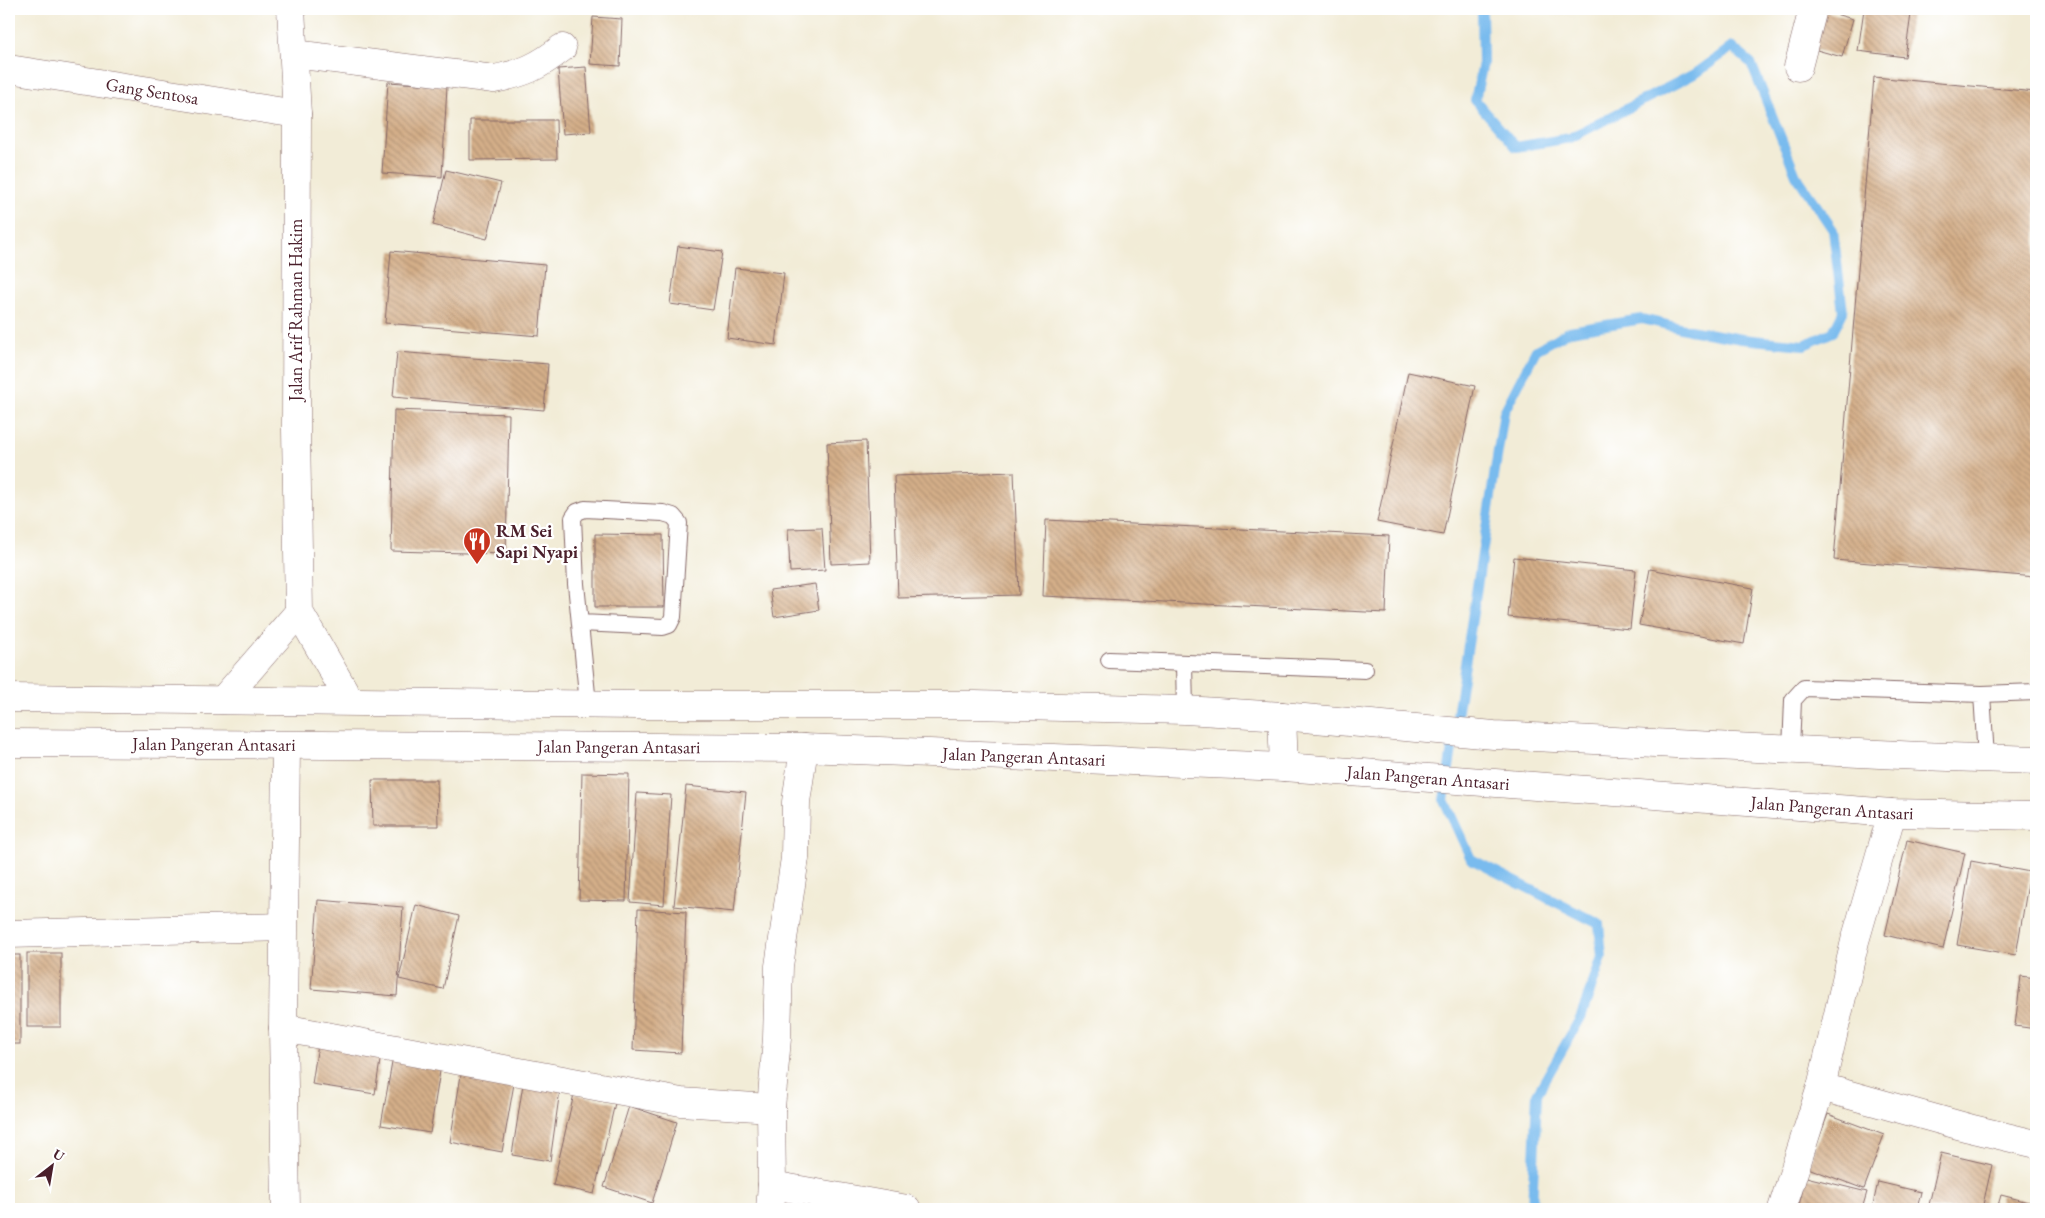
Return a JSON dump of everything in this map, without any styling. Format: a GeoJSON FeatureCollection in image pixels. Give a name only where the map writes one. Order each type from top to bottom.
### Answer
{"type":"FeatureCollection","features":[{"type":"Feature","properties":{"kind":"main road","name":"Jalan Arif Rahman Hakim"},"geometry":{"type":"LineString","coordinates":[[291,9],[296,114],[296,428],[299,612],[350,701]]}},
{"type":"Feature","properties":{"kind":"main road"},"geometry":{"type":"LineString","coordinates":[[1798,67],[1814,9]]}},
{"type":"Feature","properties":{"kind":"main road"},"geometry":{"type":"LineString","coordinates":[[294,54],[494,79],[520,74],[542,64],[562,48]]}},
{"type":"Feature","properties":{"kind":"main road","name":"Gang Sentosa"},"geometry":{"type":"LineString","coordinates":[[9,70],[296,114]]}},
{"type":"Feature","properties":{"kind":"main road"},"geometry":{"type":"LineString","coordinates":[[223,700],[299,612]]}},
{"type":"Feature","properties":{"kind":"main road"},"geometry":{"type":"LineString","coordinates":[[9,698],[588,704],[976,705],[1185,710],[1282,716],[1494,735],[2036,760]]}},
{"type":"Feature","properties":{"kind":"main road"},"geometry":{"type":"LineString","coordinates":[[1282,716],[1284,767]]}},
{"type":"Feature","properties":{"kind":"main road","name":"Jalan Pangeran Antasari"},"geometry":{"type":"LineString","coordinates":[[9,743],[804,748],[1284,767],[1892,813],[2036,816]]}},
{"type":"Feature","properties":{"kind":"main road"},"geometry":{"type":"LineString","coordinates":[[286,746],[283,927],[286,1209]]}},
{"type":"Feature","properties":{"kind":"main road"},"geometry":{"type":"LineString","coordinates":[[804,748],[796,802],[795,858],[779,966],[777,1038],[771,1108],[771,1197],[907,1209]]}},
{"type":"Feature","properties":{"kind":"main road"},"geometry":{"type":"LineString","coordinates":[[1782,1209],[1821,1086],[1855,941],[1892,813]]}},
{"type":"Feature","properties":{"kind":"main road"},"geometry":{"type":"LineString","coordinates":[[9,934],[283,927]]}},
{"type":"Feature","properties":{"kind":"main road"},"geometry":{"type":"LineString","coordinates":[[283,1028],[681,1102],[771,1108]]}},
{"type":"Feature","properties":{"kind":"main road"},"geometry":{"type":"LineString","coordinates":[[1821,1086],[1969,1128],[2036,1144]]}},
{"type":"Feature","properties":{"kind":"lane"},"geometry":{"type":"LineString","coordinates":[[581,623],[663,627],[669,625],[673,617],[679,523],[673,516],[663,513],[585,509],[577,512],[574,518],[574,548],[588,704]]}},
{"type":"Feature","properties":{"kind":"lane"},"geometry":{"type":"LineString","coordinates":[[1108,660],[1365,670]]}},
{"type":"Feature","properties":{"kind":"lane"},"geometry":{"type":"LineString","coordinates":[[1184,664],[1185,710]]}},
{"type":"Feature","properties":{"kind":"lane"},"geometry":{"type":"LineString","coordinates":[[1790,750],[1793,700],[1804,688],[1982,694],[2036,692]]}},
{"type":"Feature","properties":{"kind":"lane"},"geometry":{"type":"LineString","coordinates":[[1982,694],[1986,758]]}},
{"type":"Feature","properties":{"kind":"building"},"geometry":{"type":"Polygon","coordinates":[[[1817,9],[1853,19],[1842,57],[1806,47],[1817,9]]]}},
{"type":"Feature","properties":{"kind":"building"},"geometry":{"type":"Polygon","coordinates":[[[1864,9],[1911,14],[1905,57],[1858,51],[1864,9]]]}},
{"type":"Feature","properties":{"kind":"building"},"geometry":{"type":"Polygon","coordinates":[[[593,17],[622,19],[620,66],[590,64],[593,17]]]}},
{"type":"Feature","properties":{"kind":"building"},"geometry":{"type":"Polygon","coordinates":[[[586,67],[591,132],[563,134],[558,69],[586,67]]]}},
{"type":"Feature","properties":{"kind":"building"},"geometry":{"type":"Polygon","coordinates":[[[1874,77],[2036,92],[2036,577],[1834,560],[1874,77]]]}},
{"type":"Feature","properties":{"kind":"building"},"geometry":{"type":"Polygon","coordinates":[[[388,82],[447,86],[442,177],[382,173],[388,82]]]}},
{"type":"Feature","properties":{"kind":"building"},"geometry":{"type":"Polygon","coordinates":[[[470,120],[556,120],[557,159],[470,160],[470,120]]]}},
{"type":"Feature","properties":{"kind":"building"},"geometry":{"type":"Polygon","coordinates":[[[446,170],[501,183],[487,239],[433,225],[446,170]]]}},
{"type":"Feature","properties":{"kind":"building"},"geometry":{"type":"Polygon","coordinates":[[[678,246],[722,252],[713,310],[670,304],[678,246]]]}},
{"type":"Feature","properties":{"kind":"building"},"geometry":{"type":"Polygon","coordinates":[[[391,251],[545,265],[539,336],[385,323],[391,251]]]}},
{"type":"Feature","properties":{"kind":"building"},"geometry":{"type":"Polygon","coordinates":[[[735,268],[784,273],[776,345],[727,338],[735,268]]]}},
{"type":"Feature","properties":{"kind":"building"},"geometry":{"type":"Polygon","coordinates":[[[397,352],[548,364],[544,410],[393,397],[397,352]]]}},
{"type":"Feature","properties":{"kind":"building"},"geometry":{"type":"Polygon","coordinates":[[[1408,372],[1475,386],[1443,535],[1377,522],[1408,372]]]}},
{"type":"Feature","properties":{"kind":"building"},"geometry":{"type":"Polygon","coordinates":[[[394,410],[509,414],[506,554],[391,551],[394,410]]]}},
{"type":"Feature","properties":{"kind":"building"},"geometry":{"type":"Polygon","coordinates":[[[866,441],[870,562],[831,564],[827,443],[866,441]]]}},
{"type":"Feature","properties":{"kind":"building"},"geometry":{"type":"Polygon","coordinates":[[[1014,472],[1019,595],[898,598],[894,476],[1014,472]]]}},
{"type":"Feature","properties":{"kind":"building"},"geometry":{"type":"Polygon","coordinates":[[[1046,520],[1389,536],[1386,613],[1043,596],[1046,520]]]}},
{"type":"Feature","properties":{"kind":"building"},"geometry":{"type":"Polygon","coordinates":[[[822,528],[825,570],[790,572],[788,529],[822,528]]]}},
{"type":"Feature","properties":{"kind":"building"},"geometry":{"type":"Polygon","coordinates":[[[595,534],[663,535],[664,607],[595,607],[595,534]]]}},
{"type":"Feature","properties":{"kind":"building"},"geometry":{"type":"Polygon","coordinates":[[[1514,557],[1636,570],[1630,629],[1508,617],[1514,557]]]}},
{"type":"Feature","properties":{"kind":"building"},"geometry":{"type":"Polygon","coordinates":[[[1650,569],[1753,588],[1744,644],[1639,625],[1650,569]]]}},
{"type":"Feature","properties":{"kind":"building"},"geometry":{"type":"Polygon","coordinates":[[[815,584],[819,610],[774,617],[770,590],[815,584]]]}},
{"type":"Feature","properties":{"kind":"building"},"geometry":{"type":"Polygon","coordinates":[[[582,773],[629,774],[626,901],[579,900],[582,773]]]}},
{"type":"Feature","properties":{"kind":"building"},"geometry":{"type":"Polygon","coordinates":[[[372,780],[437,780],[438,826],[373,826],[372,780]]]}},
{"type":"Feature","properties":{"kind":"building"},"geometry":{"type":"Polygon","coordinates":[[[686,786],[746,792],[734,912],[674,906],[686,786]]]}},
{"type":"Feature","properties":{"kind":"building"},"geometry":{"type":"Polygon","coordinates":[[[637,793],[671,795],[664,905],[630,902],[637,793]]]}},
{"type":"Feature","properties":{"kind":"building"},"geometry":{"type":"Polygon","coordinates":[[[1907,840],[1965,853],[1943,949],[1885,935],[1907,840]]]}},
{"type":"Feature","properties":{"kind":"building"},"geometry":{"type":"Polygon","coordinates":[[[1971,861],[2030,872],[2016,955],[1957,945],[1971,861]]]}},
{"type":"Feature","properties":{"kind":"building"},"geometry":{"type":"Polygon","coordinates":[[[318,900],[403,907],[397,996],[311,989],[318,900]]]}},
{"type":"Feature","properties":{"kind":"building"},"geometry":{"type":"Polygon","coordinates":[[[416,905],[459,916],[443,989],[399,979],[416,905]]]}},
{"type":"Feature","properties":{"kind":"building"},"geometry":{"type":"Polygon","coordinates":[[[638,909],[686,912],[681,1053],[633,1050],[638,909]]]}},
{"type":"Feature","properties":{"kind":"building"},"geometry":{"type":"Polygon","coordinates":[[[27,953],[61,953],[61,1027],[27,1027],[27,953]]]}},
{"type":"Feature","properties":{"kind":"building"},"geometry":{"type":"Polygon","coordinates":[[[9,955],[20,955],[20,1044],[9,1044],[9,955]]]}},
{"type":"Feature","properties":{"kind":"building"},"geometry":{"type":"Polygon","coordinates":[[[2021,976],[2036,978],[2036,1029],[2015,1026],[2021,976]]]}},
{"type":"Feature","properties":{"kind":"building"},"geometry":{"type":"Polygon","coordinates":[[[319,1038],[382,1047],[375,1094],[312,1084],[319,1038]]]}},
{"type":"Feature","properties":{"kind":"building"},"geometry":{"type":"Polygon","coordinates":[[[393,1057],[441,1065],[430,1133],[381,1125],[393,1057]]]}},
{"type":"Feature","properties":{"kind":"building"},"geometry":{"type":"Polygon","coordinates":[[[462,1069],[515,1078],[502,1152],[450,1142],[462,1069]]]}},
{"type":"Feature","properties":{"kind":"building"},"geometry":{"type":"Polygon","coordinates":[[[523,1084],[560,1090],[550,1161],[512,1155],[523,1084]]]}},
{"type":"Feature","properties":{"kind":"building"},"geometry":{"type":"Polygon","coordinates":[[[574,1094],[615,1103],[594,1194],[553,1185],[574,1094]]]}},
{"type":"Feature","properties":{"kind":"building"},"geometry":{"type":"Polygon","coordinates":[[[629,1106],[677,1122],[652,1203],[604,1187],[629,1106]]]}},
{"type":"Feature","properties":{"kind":"building"},"geometry":{"type":"Polygon","coordinates":[[[1828,1114],[1884,1135],[1864,1189],[1808,1168],[1828,1114]]]}},
{"type":"Feature","properties":{"kind":"building"},"geometry":{"type":"Polygon","coordinates":[[[1941,1153],[1992,1165],[1982,1209],[1928,1209],[1941,1153]]]}},
{"type":"Feature","properties":{"kind":"building"},"geometry":{"type":"Polygon","coordinates":[[[1806,1177],[1867,1192],[1862,1209],[1798,1209],[1806,1177]]]}},
{"type":"Feature","properties":{"kind":"building"},"geometry":{"type":"Polygon","coordinates":[[[1878,1182],[1921,1192],[1917,1209],[1872,1209],[1878,1182]]]}},
{"type":"Feature","properties":{"kind":"building"},"geometry":{"type":"Polygon","coordinates":[[[2001,1195],[2036,1204],[2036,1209],[1997,1209],[2001,1195]]]}},
{"type":"Feature","properties":{"kind":"waterway"},"geometry":{"type":"LineString","coordinates":[[1482,9],[1483,63],[1475,100],[1516,147],[1570,138],[1698,72],[1732,47],[1751,63],[1796,175],[1833,230],[1843,312],[1833,332],[1804,345],[1742,339],[1689,330],[1642,319],[1570,331],[1536,350],[1504,412],[1444,800],[1471,859],[1599,924],[1602,957],[1581,1017],[1537,1094],[1532,1209]]}},
{"type":"Feature","properties":{"kind":"place","name":"RM Sei Sapi Nyapi"},"geometry":{"type":"Point","coordinates":[477,565]}}]}
